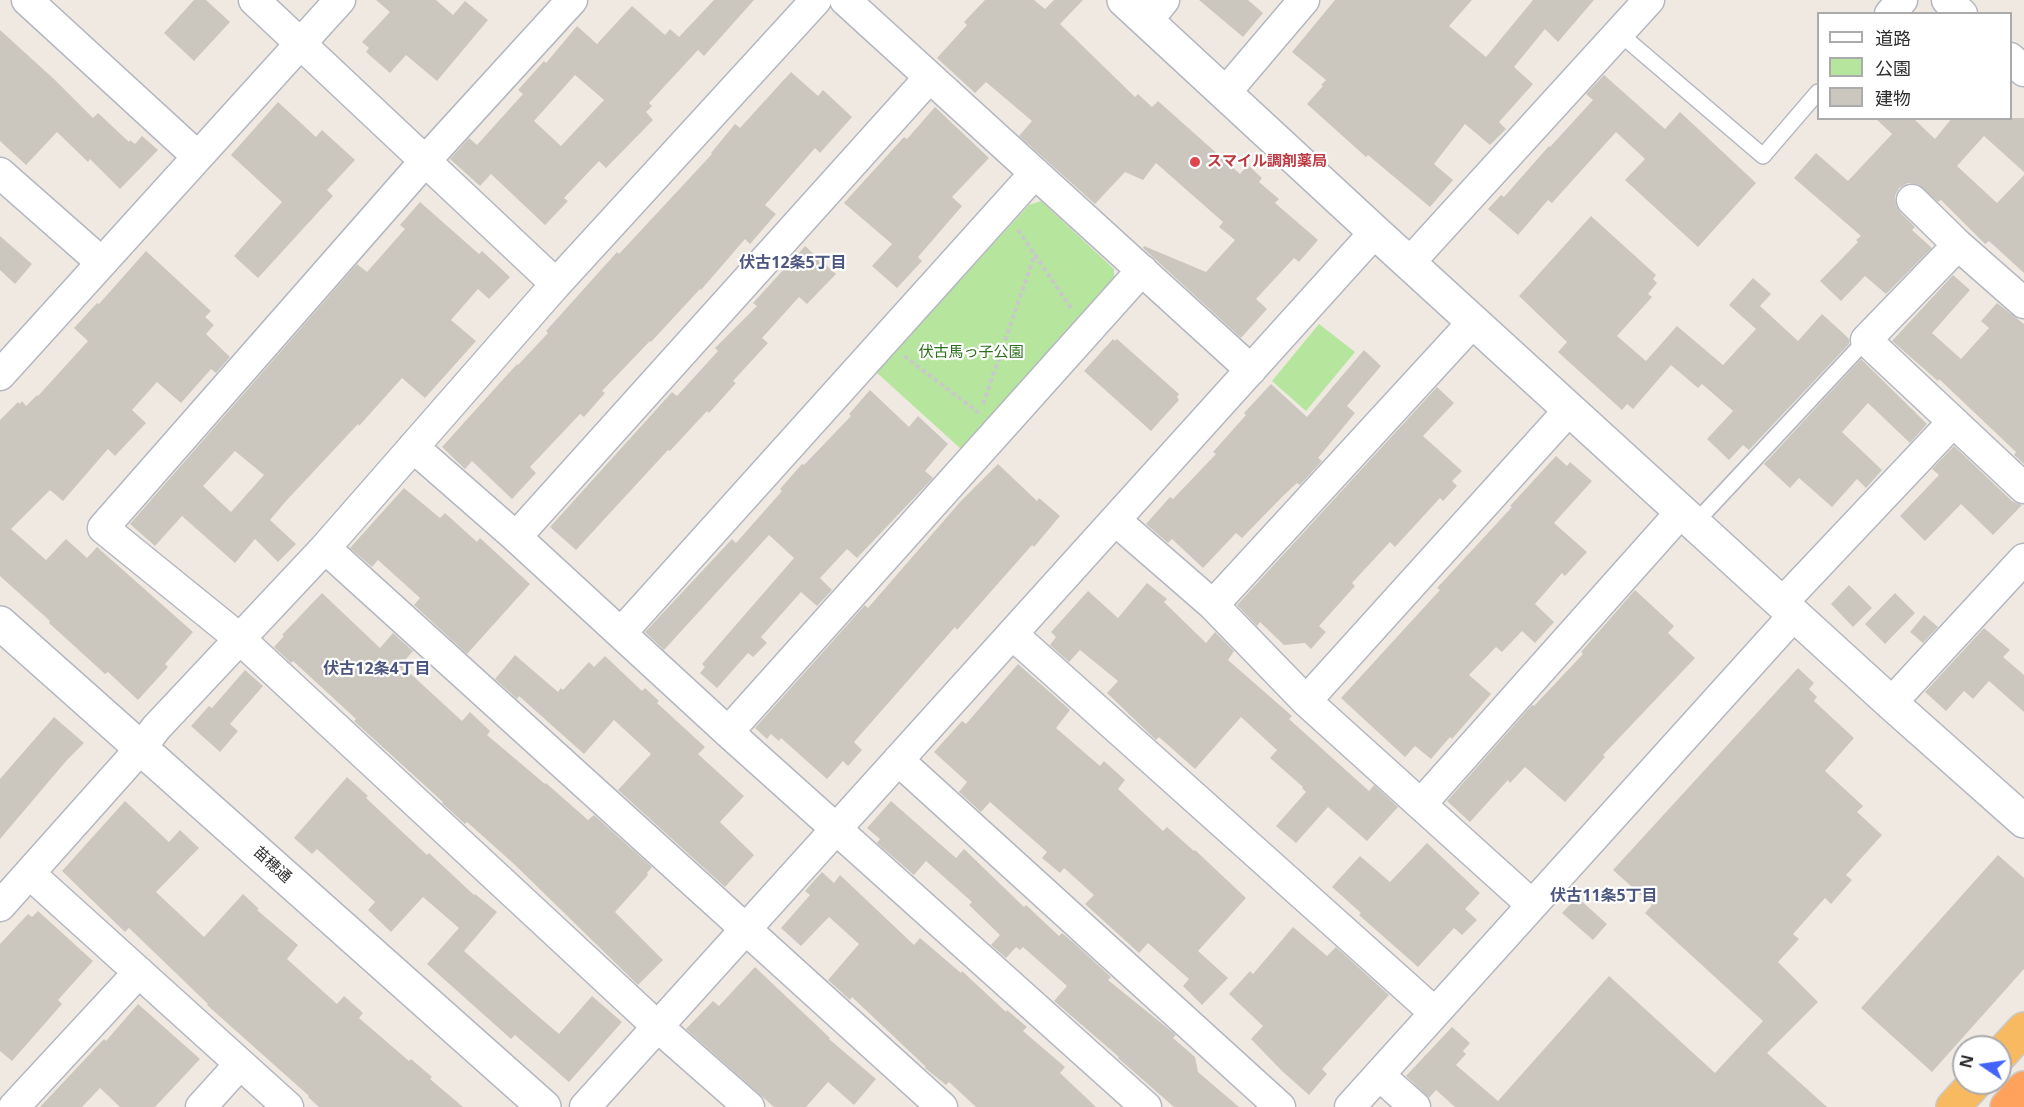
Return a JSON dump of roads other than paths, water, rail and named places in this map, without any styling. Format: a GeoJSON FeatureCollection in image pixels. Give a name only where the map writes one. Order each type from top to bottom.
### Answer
{"type":"FeatureCollection","features":[{"type":"Feature","properties":{"kind":"highway"},"geometry":{"type":"LineString","coordinates":[[2012,1042],[2024,1029]]}},
{"type":"Feature","properties":{"kind":"highway"},"geometry":{"type":"LineString","coordinates":[[2007,1107],[2024,1088]]}},
{"type":"Feature","properties":{"kind":"highway"},"geometry":{"type":"LineString","coordinates":[[1953,1107],[1964,1095]]}},
{"type":"Feature","properties":{"kind":"street"},"geometry":{"type":"LineString","coordinates":[[27,0],[197,156]]}},
{"type":"Feature","properties":{"kind":"street"},"geometry":{"type":"LineString","coordinates":[[254,0],[556,285]]}},
{"type":"Feature","properties":{"kind":"street"},"geometry":{"type":"LineString","coordinates":[[0,375],[340,0]]}},
{"type":"Feature","properties":{"kind":"street"},"geometry":{"type":"LineString","coordinates":[[572,0],[425,160],[104,528],[240,639],[658,1027],[749,1107]]}},
{"type":"Feature","properties":{"kind":"street"},"geometry":{"type":"LineString","coordinates":[[0,905],[30,874],[156,728],[325,548],[556,285],[816,0]]}},
{"type":"Feature","properties":{"kind":"street"},"geometry":{"type":"LineString","coordinates":[[845,0],[1251,370]]}},
{"type":"Feature","properties":{"kind":"street"},"geometry":{"type":"LineString","coordinates":[[1225,93],[1304,0]]}},
{"type":"Feature","properties":{"kind":"street"},"geometry":{"type":"LineString","coordinates":[[1410,262],[1649,0]]}},
{"type":"Feature","properties":{"kind":"street"},"geometry":{"type":"LineString","coordinates":[[1892,12],[1902,0]]}},
{"type":"Feature","properties":{"kind":"street"},"geometry":{"type":"LineString","coordinates":[[1947,0],[1960,12]]}},
{"type":"Feature","properties":{"kind":"street"},"geometry":{"type":"LineString","coordinates":[[1145,7],[1225,93],[1375,232],[1891,703],[2024,821]]}},
{"type":"Feature","properties":{"kind":"street"},"geometry":{"type":"LineString","coordinates":[[2012,60],[2024,71]]}},
{"type":"Feature","properties":{"kind":"street"},"geometry":{"type":"LineString","coordinates":[[516,537],[929,78]]}},
{"type":"Feature","properties":{"kind":"street"},"geometry":{"type":"LineString","coordinates":[[0,173],[101,262]]}},
{"type":"Feature","properties":{"kind":"street"},"geometry":{"type":"LineString","coordinates":[[621,633],[1035,173]]}},
{"type":"Feature","properties":{"kind":"street"},"geometry":{"type":"LineString","coordinates":[[1912,200],[1958,245],[2024,303]]}},
{"type":"Feature","properties":{"kind":"street"},"geometry":{"type":"LineString","coordinates":[[585,1107],[1375,232]]}},
{"type":"Feature","properties":{"kind":"street"},"geometry":{"type":"LineString","coordinates":[[1958,245],[1866,340],[2024,488]]}},
{"type":"Feature","properties":{"kind":"street"},"geometry":{"type":"LineString","coordinates":[[728,732],[1142,270]]}},
{"type":"Feature","properties":{"kind":"street"},"geometry":{"type":"LineString","coordinates":[[1213,604],[1474,321]]}},
{"type":"Feature","properties":{"kind":"street"},"geometry":{"type":"LineString","coordinates":[[1306,701],[1570,409]]}},
{"type":"Feature","properties":{"kind":"street"},"geometry":{"type":"LineString","coordinates":[[1350,1107],[1532,904],[1953,422]]}},
{"type":"Feature","properties":{"kind":"street"},"geometry":{"type":"LineString","coordinates":[[413,447],[516,537],[728,732],[1146,1107]]}},
{"type":"Feature","properties":{"kind":"street"},"geometry":{"type":"LineString","coordinates":[[1421,804],[1689,517]]}},
{"type":"Feature","properties":{"kind":"street"},"geometry":{"type":"LineString","coordinates":[[1115,520],[1213,604],[1306,701],[1532,904]]}},
{"type":"Feature","properties":{"kind":"street"},"geometry":{"type":"LineString","coordinates":[[325,548],[942,1107]]}},
{"type":"Feature","properties":{"kind":"street"},"geometry":{"type":"LineString","coordinates":[[1891,703],[2024,560]]}},
{"type":"Feature","properties":{"kind":"street","name":"苗穂通"},"geometry":{"type":"LineString","coordinates":[[0,622],[544,1107]]}},
{"type":"Feature","properties":{"kind":"street"},"geometry":{"type":"LineString","coordinates":[[1012,634],[1434,1012]]}},
{"type":"Feature","properties":{"kind":"street"},"geometry":{"type":"LineString","coordinates":[[898,760],[1280,1107]]}},
{"type":"Feature","properties":{"kind":"street"},"geometry":{"type":"LineString","coordinates":[[30,874],[288,1107]]}},
{"type":"Feature","properties":{"kind":"street"},"geometry":{"type":"LineString","coordinates":[[14,1107],[139,972]]}},
{"type":"Feature","properties":{"kind":"street"},"geometry":{"type":"LineString","coordinates":[[201,1107],[240,1064]]}},
{"type":"Feature","properties":{"kind":"street"},"geometry":{"type":"LineString","coordinates":[[1379,1075],[1415,1107]]}},
{"type":"Feature","properties":{"kind":"lane"},"geometry":{"type":"LineString","coordinates":[[1619,33],[1763,156],[1817,93]]}},
{"type":"Feature","properties":{"kind":"lane"},"geometry":{"type":"LineString","coordinates":[[1689,517],[1866,340]]}},
{"type":"Feature","properties":{"kind":"place","name":"スマイル調剤薬局"},"geometry":{"type":"Point","coordinates":[1195,162]}},
{"type":"Feature","properties":{"kind":"district","name":"伏古12条5丁目"},"geometry":{"type":"Point","coordinates":[793,263]}},
{"type":"Feature","properties":{"kind":"district","name":"伏古12条4丁目"},"geometry":{"type":"Point","coordinates":[377,669]}},
{"type":"Feature","properties":{"kind":"district","name":"伏古11条5丁目"},"geometry":{"type":"Point","coordinates":[1604,896]}},
{"type":"Feature","properties":{"kind":"park label","name":"伏古馬っ子公園"},"geometry":{"type":"Point","coordinates":[971,353]}}]}
